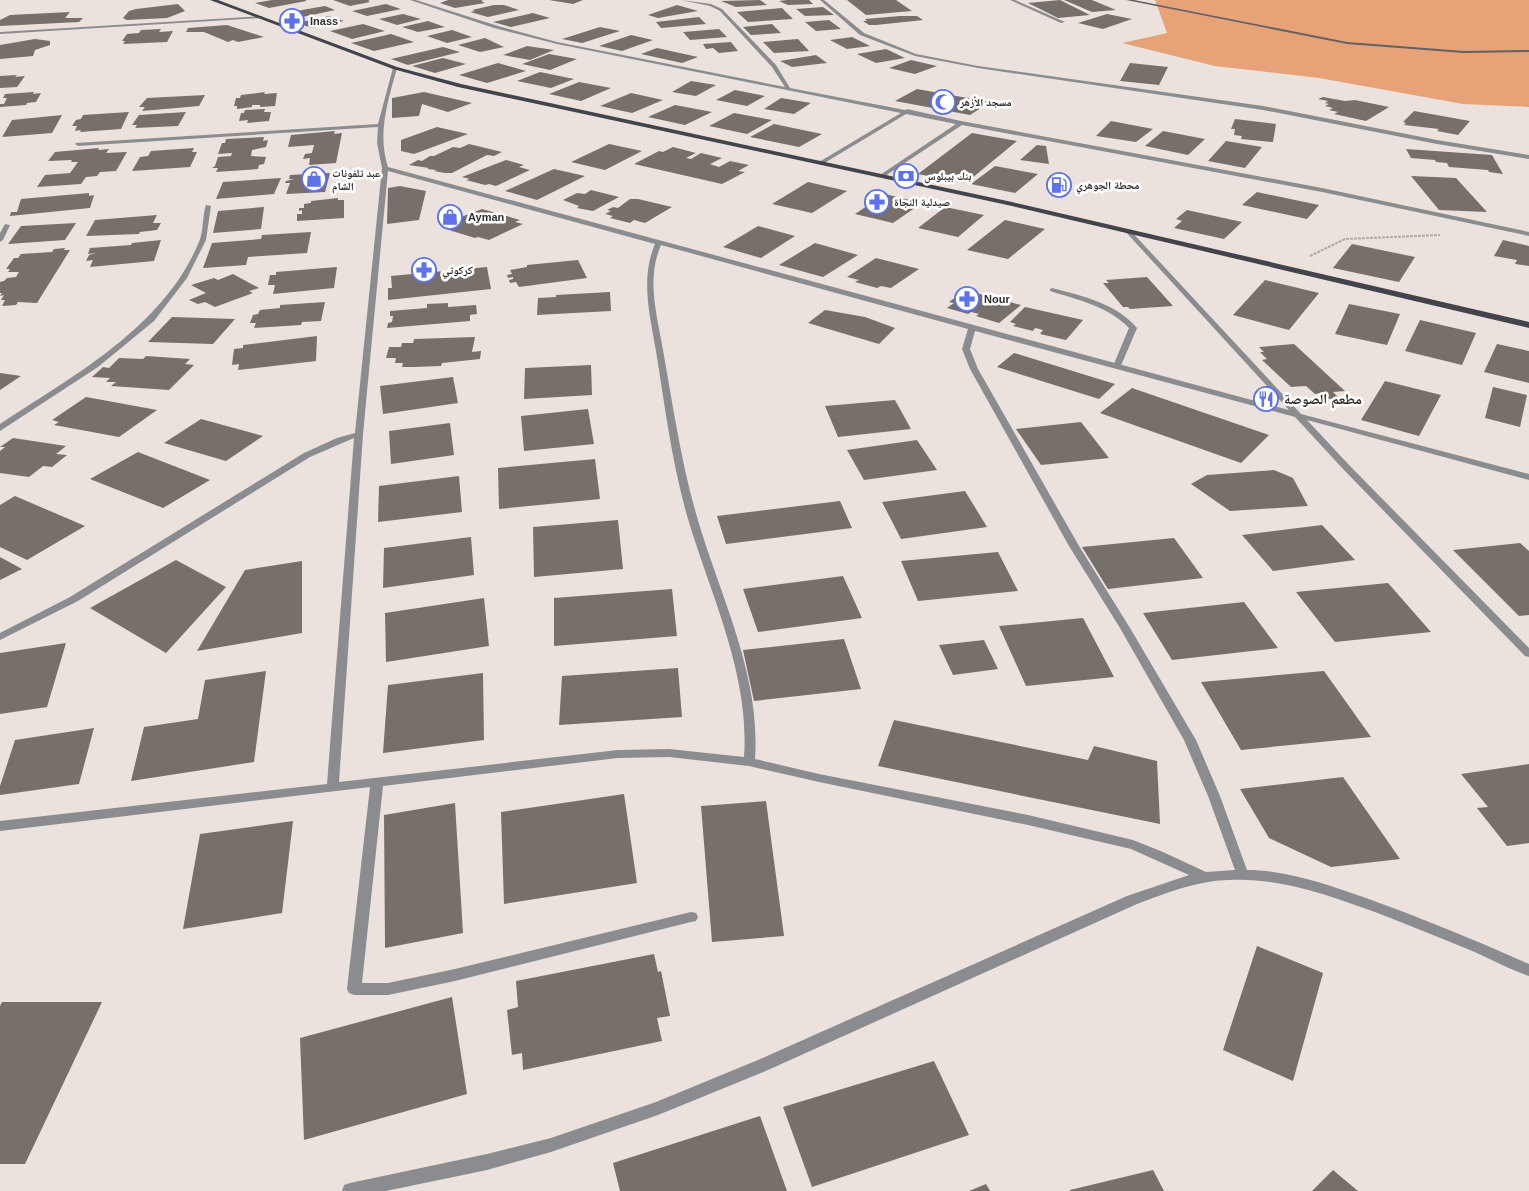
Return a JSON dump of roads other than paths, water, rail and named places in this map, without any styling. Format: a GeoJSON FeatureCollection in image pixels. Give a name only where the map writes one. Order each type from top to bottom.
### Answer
{"type":"FeatureCollection","features":[{"type":"Feature","properties":{"kind":"main road"},"geometry":{"type":"LineString","coordinates":[[213,0],[395,68],[460,86],[1127,230],[1529,325]]}},
{"type":"Feature","properties":{"kind":"street"},"geometry":{"type":"LineString","coordinates":[[412,0],[544,40],[788,87],[961,123],[1322,190],[1529,234]]}},
{"type":"Feature","properties":{"kind":"street"},"geometry":{"type":"LineString","coordinates":[[683,0],[699,2],[722,10],[774,66],[788,87]]}},
{"type":"Feature","properties":{"kind":"street"},"geometry":{"type":"LineString","coordinates":[[822,0],[862,34],[916,55],[978,67],[1263,108],[1437,142],[1529,157]]}},
{"type":"Feature","properties":{"kind":"street"},"geometry":{"type":"LineString","coordinates":[[1012,0],[1063,22]]}},
{"type":"Feature","properties":{"kind":"street"},"geometry":{"type":"LineString","coordinates":[[1128,0],[1347,42],[1464,52],[1529,52]]}},
{"type":"Feature","properties":{"kind":"street"},"geometry":{"type":"LineString","coordinates":[[0,33],[261,17]]}},
{"type":"Feature","properties":{"kind":"street"},"geometry":{"type":"LineString","coordinates":[[332,786],[359,434],[385,168],[380,150],[380,125],[395,68]]}},
{"type":"Feature","properties":{"kind":"street"},"geometry":{"type":"LineString","coordinates":[[821,163],[907,112]]}},
{"type":"Feature","properties":{"kind":"street"},"geometry":{"type":"LineString","coordinates":[[882,176],[961,123]]}},
{"type":"Feature","properties":{"kind":"street"},"geometry":{"type":"LineString","coordinates":[[78,144],[380,125]]}},
{"type":"Feature","properties":{"kind":"street"},"geometry":{"type":"LineString","coordinates":[[385,168],[972,328],[1529,476]]}},
{"type":"Feature","properties":{"kind":"street"},"geometry":{"type":"LineString","coordinates":[[0,428],[95,365],[151,319],[184,278],[203,240],[208,206]]}},
{"type":"Feature","properties":{"kind":"street"},"geometry":{"type":"LineString","coordinates":[[0,240],[7,225]]}},
{"type":"Feature","properties":{"kind":"street"},"geometry":{"type":"LineString","coordinates":[[1127,230],[1296,414],[1529,654]]}},
{"type":"Feature","properties":{"kind":"street"},"geometry":{"type":"LineString","coordinates":[[659,242],[650,265],[649,282],[664,378],[680,466],[692,516],[729,626],[744,690],[750,726],[749,762]]}},
{"type":"Feature","properties":{"kind":"street"},"geometry":{"type":"LineString","coordinates":[[1052,290],[1092,302],[1128,321],[1133,328],[1117,366]]}},
{"type":"Feature","properties":{"kind":"street"},"geometry":{"type":"LineString","coordinates":[[972,328],[966,349],[974,369],[1074,546],[1125,628],[1190,740],[1214,796],[1243,875]]}},
{"type":"Feature","properties":{"kind":"street"},"geometry":{"type":"LineString","coordinates":[[0,637],[74,599],[307,455],[359,434]]}},
{"type":"Feature","properties":{"kind":"street"},"geometry":{"type":"LineString","coordinates":[[0,826],[618,754],[669,753],[749,762],[1028,820],[1133,845],[1205,877]]}},
{"type":"Feature","properties":{"kind":"street"},"geometry":{"type":"LineString","coordinates":[[377,782],[354,989],[388,989],[691,917]]}},
{"type":"Feature","properties":{"kind":"street"},"geometry":{"type":"LineString","coordinates":[[350,1191],[496,1160],[551,1144],[658,1108],[763,1065],[1132,900],[1205,877],[1243,875],[1282,880],[1323,889],[1425,926],[1529,970]]}},
{"type":"Feature","properties":{"kind":"place","name":"Inass"},"geometry":{"type":"Point","coordinates":[292,21]}},
{"type":"Feature","properties":{"kind":"place","name":"مسجد الأزهر"},"geometry":{"type":"Point","coordinates":[943,102]}},
{"type":"Feature","properties":{"kind":"place","name":"بنك بيبلوس"},"geometry":{"type":"Point","coordinates":[906,176]}},
{"type":"Feature","properties":{"kind":"place","name":"عبد تلفونات الشام"},"geometry":{"type":"Point","coordinates":[314,179]}},
{"type":"Feature","properties":{"kind":"place","name":"محطة الجوهري"},"geometry":{"type":"Point","coordinates":[1059,185]}},
{"type":"Feature","properties":{"kind":"place","name":"صيدلية النجاة"},"geometry":{"type":"Point","coordinates":[877,202]}},
{"type":"Feature","properties":{"kind":"place","name":"Ayman"},"geometry":{"type":"Point","coordinates":[450,217]}},
{"type":"Feature","properties":{"kind":"place","name":"كركوتي"},"geometry":{"type":"Point","coordinates":[424,270]}},
{"type":"Feature","properties":{"kind":"place","name":"Nour"},"geometry":{"type":"Point","coordinates":[967,299]}},
{"type":"Feature","properties":{"kind":"place","name":"مطعم الصوصة"},"geometry":{"type":"Point","coordinates":[1266,399]}}]}
